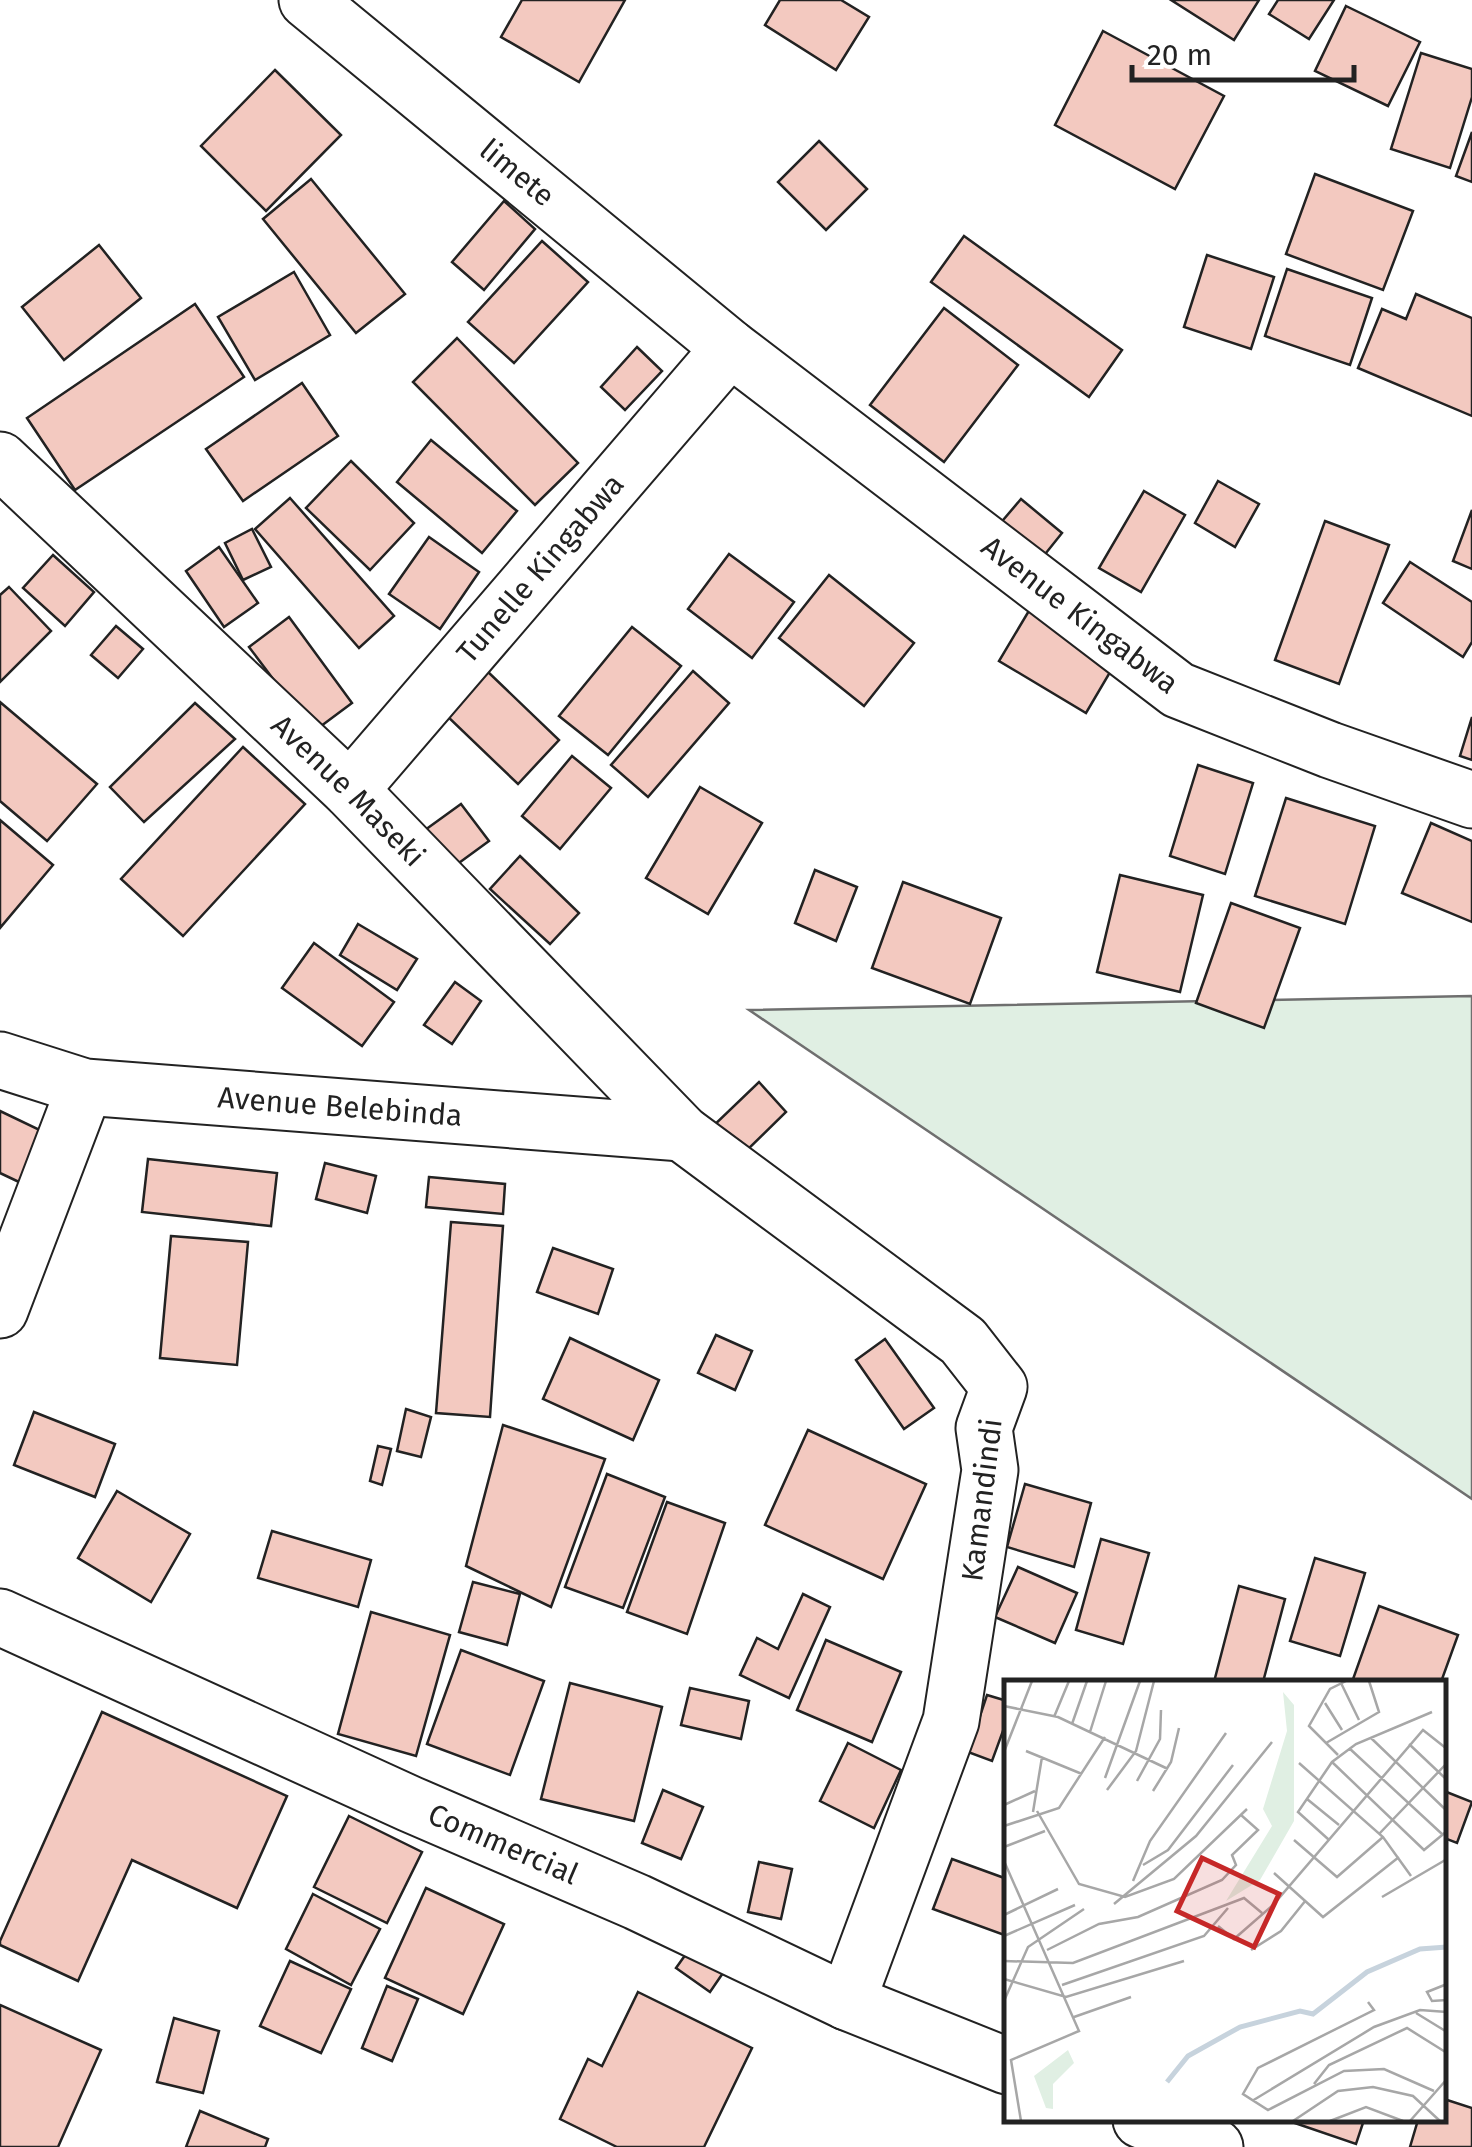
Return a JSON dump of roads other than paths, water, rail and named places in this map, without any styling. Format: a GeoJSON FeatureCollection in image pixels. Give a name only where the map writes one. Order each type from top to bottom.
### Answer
{"type":"FeatureCollection","features":[{"type":"Feature","properties":{"kind":"street","name":"limete"},"geometry":{"type":"LineString","coordinates":[[306,0],[730,348]]}},
{"type":"Feature","properties":{"kind":"street","name":"Tunelle Kingabwa"},"geometry":{"type":"LineString","coordinates":[[350,790],[730,348]]}},
{"type":"Feature","properties":{"kind":"street","name":"Avenue Kingabwa"},"geometry":{"type":"LineString","coordinates":[[730,348],[1178,690],[1472,800]]}},
{"type":"Feature","properties":{"kind":"street","name":"Avenue Maseki"},"geometry":{"type":"LineString","coordinates":[[0,460],[350,790],[682,1133]]}},
{"type":"Feature","properties":{"kind":"street","name":"Avenue Belebinda"},"geometry":{"type":"LineString","coordinates":[[0,1060],[86,1087],[682,1133]]}},
{"type":"Feature","properties":{"kind":"street"},"geometry":{"type":"LineString","coordinates":[[0,1310],[86,1087]]}},
{"type":"Feature","properties":{"kind":"street","name":"Kamandindi"},"geometry":{"type":"LineString","coordinates":[[682,1133],[963,1341],[999,1387],[984,1428],[990,1470],[951,1722],[847,2002]]}},
{"type":"Feature","properties":{"kind":"street","name":"Commercial"},"geometry":{"type":"LineString","coordinates":[[0,1616],[410,1804],[637,1902],[847,2002],[1004,2065]]}},
{"type":"Feature","properties":{"kind":"street"},"geometry":{"type":"LineString","coordinates":[[1146,2122],[1215,2147]]}}]}
